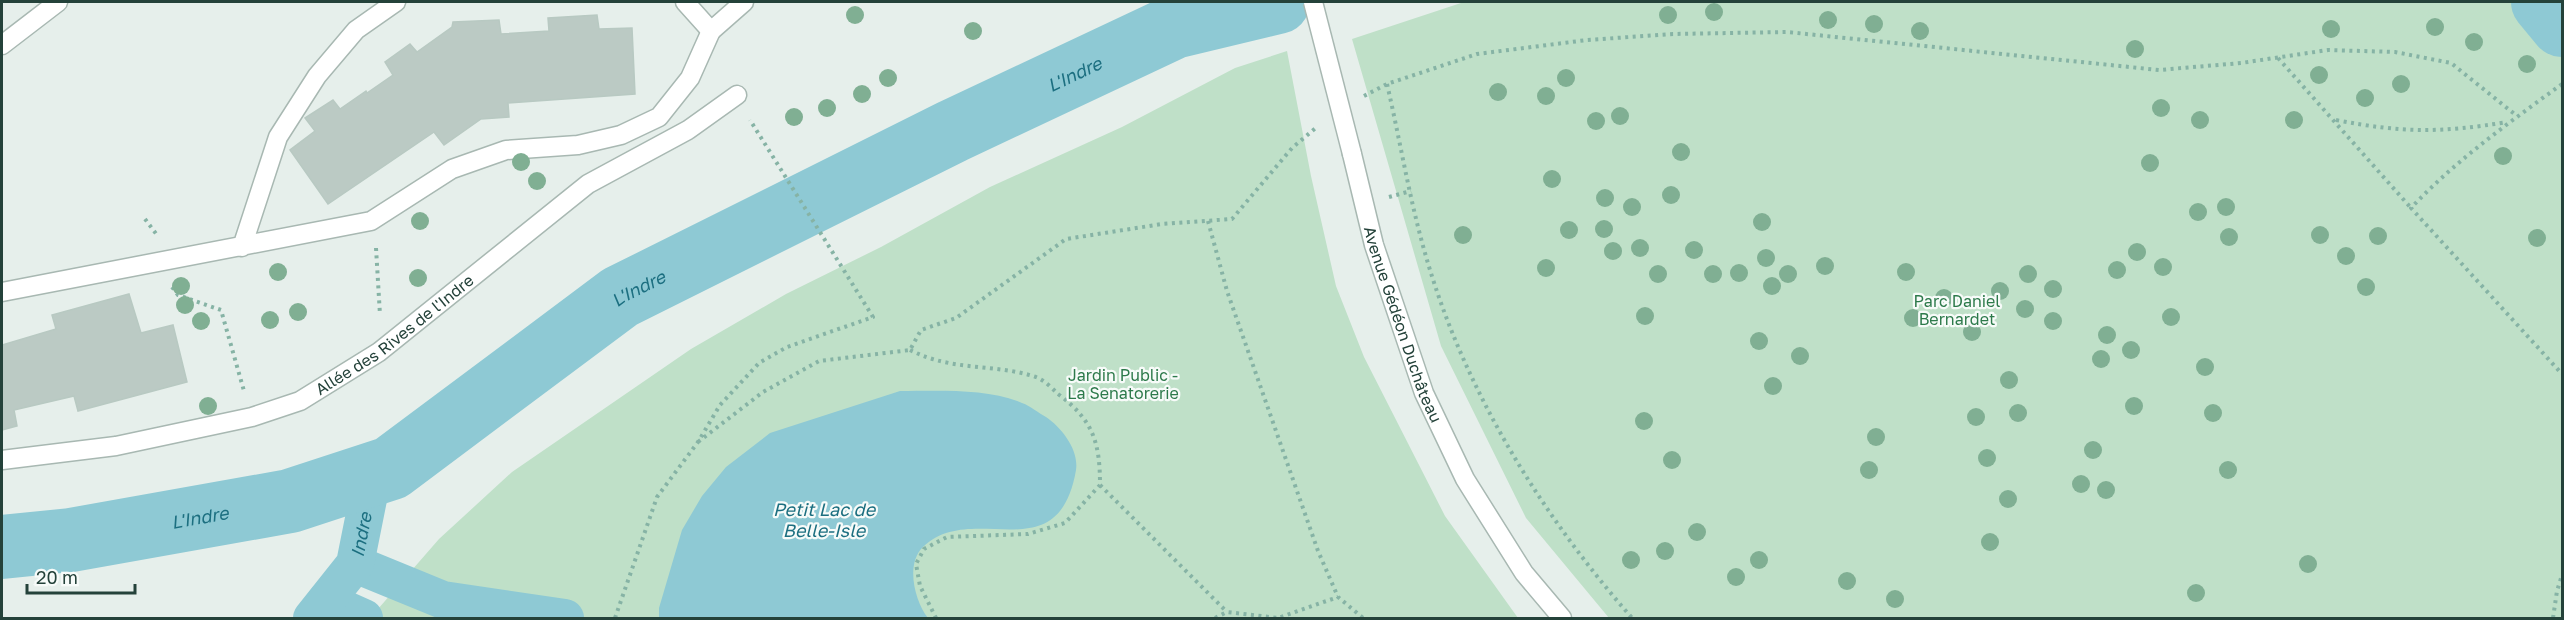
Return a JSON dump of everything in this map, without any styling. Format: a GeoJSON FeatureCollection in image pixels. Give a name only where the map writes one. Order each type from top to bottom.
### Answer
{"type":"FeatureCollection","features":[{"type":"Feature","properties":{"kind":"street"},"geometry":{"type":"LineString","coordinates":[[2,45],[58,2]]}},
{"type":"Feature","properties":{"kind":"street"},"geometry":{"type":"LineString","coordinates":[[242,247],[278,137],[317,76],[356,30],[396,2]]}},
{"type":"Feature","properties":{"kind":"street"},"geometry":{"type":"LineString","coordinates":[[685,2],[711,31]]}},
{"type":"Feature","properties":{"kind":"street"},"geometry":{"type":"LineString","coordinates":[[2,292],[371,221],[452,168],[506,150],[578,145],[621,135],[658,117],[690,78],[711,31],[744,2]]}},
{"type":"Feature","properties":{"kind":"street","name":"Avenue Gédéon Duchâteau"},"geometry":{"type":"LineString","coordinates":[[1313,2],[1374,246],[1424,393],[1465,479],[1524,573],[1562,618]]}},
{"type":"Feature","properties":{"kind":"street","name":"Allée des Rives de l'Indre"},"geometry":{"type":"LineString","coordinates":[[2,460],[116,446],[252,417],[300,401],[380,352],[588,183],[688,130],[736,95]]}},
{"type":"Feature","properties":{"kind":"path"},"geometry":{"type":"LineString","coordinates":[[1360,98],[1387,84],[1477,54],[1587,40],[1674,34],[1787,32],[2159,70],[2277,58],[2328,50],[2395,52],[2451,63],[2517,116]]}},
{"type":"Feature","properties":{"kind":"path"},"geometry":{"type":"LineString","coordinates":[[2277,58],[2562,374]]}},
{"type":"Feature","properties":{"kind":"path"},"geometry":{"type":"LineString","coordinates":[[1387,84],[1425,253],[1454,338],[1480,397],[1548,511],[1632,618]]}},
{"type":"Feature","properties":{"kind":"path"},"geometry":{"type":"LineString","coordinates":[[2411,208],[2432,185],[2508,122],[2562,84]]}},
{"type":"Feature","properties":{"kind":"path"},"geometry":{"type":"LineString","coordinates":[[910,350],[921,330],[956,318],[1066,239],[1162,224],[1232,219],[1292,148],[1325,120]]}},
{"type":"Feature","properties":{"kind":"path"},"geometry":{"type":"LineString","coordinates":[[2335,120],[2385,129],[2430,132],[2508,122]]}},
{"type":"Feature","properties":{"kind":"path"},"geometry":{"type":"LineString","coordinates":[[615,618],[657,497],[698,442],[720,405],[759,363],[787,347],[873,317],[765,146]]}},
{"type":"Feature","properties":{"kind":"path"},"geometry":{"type":"LineString","coordinates":[[1380,200],[1411,191]]}},
{"type":"Feature","properties":{"kind":"path"},"geometry":{"type":"LineString","coordinates":[[145,219],[161,241],[164,261],[173,288],[178,295],[221,310],[252,417]]}},
{"type":"Feature","properties":{"kind":"path"},"geometry":{"type":"LineString","coordinates":[[1208,221],[1227,291],[1318,551],[1338,597],[1363,618]]}},
{"type":"Feature","properties":{"kind":"path"},"geometry":{"type":"LineString","coordinates":[[379,263],[380,352]]}},
{"type":"Feature","properties":{"kind":"path"},"geometry":{"type":"LineString","coordinates":[[698,442],[763,392],[819,361],[910,350],[932,361],[1038,378],[1077,408],[1094,432],[1100,460],[1100,485],[1065,523],[1028,534],[947,537],[924,549],[916,564],[920,586],[936,618]]}},
{"type":"Feature","properties":{"kind":"path"},"geometry":{"type":"LineString","coordinates":[[1100,485],[1227,612]]}},
{"type":"Feature","properties":{"kind":"path"},"geometry":{"type":"LineString","coordinates":[[2553,618],[2562,575]]}},
{"type":"Feature","properties":{"kind":"path"},"geometry":{"type":"LineString","coordinates":[[1215,618],[1227,612],[1278,618],[1338,597]]}},
{"type":"Feature","properties":{"kind":"green space","name":"Parc Daniel Bernardet"},"geometry":{"type":"Polygon","coordinates":[[[1464,2],[2562,2],[2562,618],[1609,618],[1526,518],[1441,346],[1352,39],[1464,2]]]}},
{"type":"Feature","properties":{"kind":"green space","name":"Jardin Public - La Senatorerie"},"geometry":{"type":"Polygon","coordinates":[[[1287,51],[1311,176],[1336,286],[1364,357],[1445,516],[1518,618],[373,618],[378,609],[439,539],[512,472],[691,349],[786,294],[881,247],[990,187],[1122,127],[1235,68],[1287,51]]]}},
{"type":"Feature","properties":{"kind":"water","name":"Petit Lac de Belle-Isle"},"geometry":{"type":"Polygon","coordinates":[[[900,391],[962,391],[994,395],[1025,404],[1046,417],[1063,433],[1075,455],[1076,470],[1066,501],[1052,519],[1033,527],[965,529],[943,534],[923,547],[914,563],[913,573],[919,603],[928,618],[659,618],[659,608],[682,530],[702,496],[726,467],[770,433],[900,391]]]}},
{"type":"Feature","properties":{"kind":"building"},"geometry":{"type":"Polygon","coordinates":[[[597,15],[599,29],[632,28],[635,94],[508,103],[509,117],[481,119],[444,145],[434,132],[328,204],[290,150],[315,131],[305,118],[333,100],[340,109],[366,91],[367,93],[393,75],[385,62],[410,44],[417,52],[452,27],[453,22],[499,20],[501,34],[549,31],[548,18],[597,15]]]}},
{"type":"Feature","properties":{"kind":"building"},"geometry":{"type":"Polygon","coordinates":[[[129,294],[141,333],[173,325],[187,382],[78,411],[74,396],[14,410],[17,426],[2,430],[2,345],[56,329],[52,315],[129,294]]]}},
{"type":"Feature","properties":{"kind":"waterway","name":"L'Indre"},"geometry":{"type":"LineString","coordinates":[[2,547],[71,540],[290,501],[391,468],[620,297],[953,131],[1174,27],[1278,2]]}},
{"type":"Feature","properties":{"kind":"waterway","name":"L'Indre"},"geometry":{"type":"LineString","coordinates":[[2543,2],[2562,25]]}},
{"type":"Feature","properties":{"kind":"waterway","name":"Indre"},"geometry":{"type":"LineString","coordinates":[[312,618],[355,564],[373,474]]}},
{"type":"Feature","properties":{"kind":"waterway"},"geometry":{"type":"LineString","coordinates":[[355,564],[443,600],[565,618]]}},
{"type":"Feature","properties":{"kind":"waterway"},"geometry":{"type":"LineString","coordinates":[[326,601],[364,618]]}}]}
